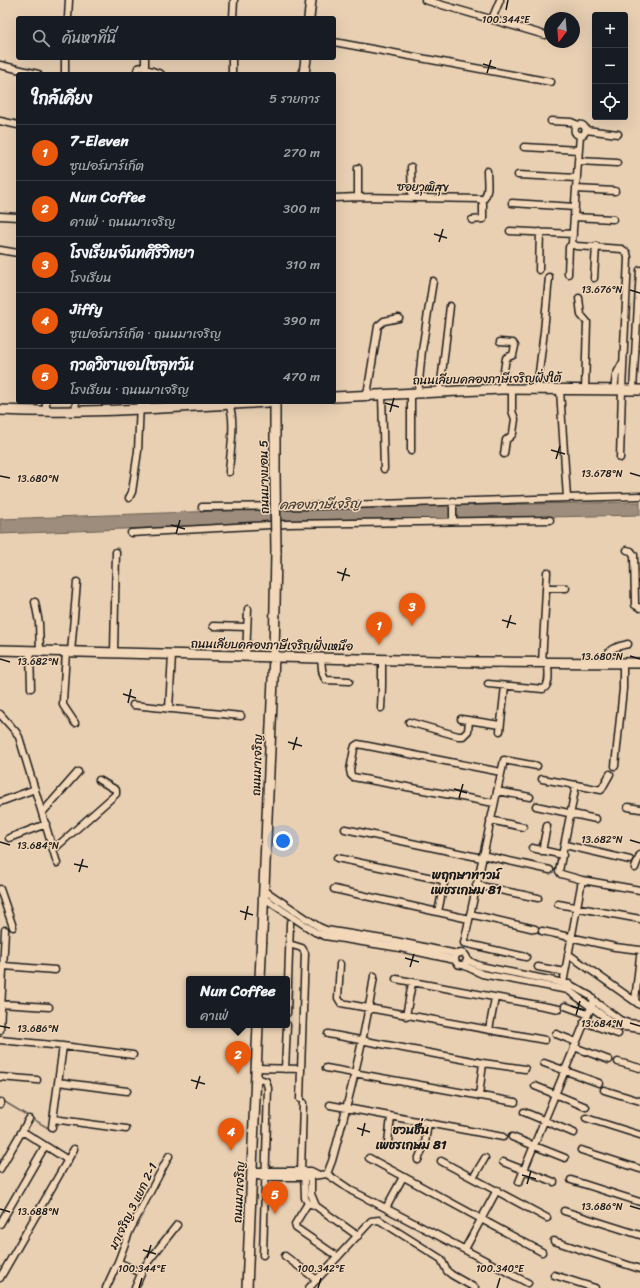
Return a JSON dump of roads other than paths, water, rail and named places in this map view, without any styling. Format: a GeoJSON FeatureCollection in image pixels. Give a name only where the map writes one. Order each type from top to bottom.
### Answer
{"type":"FeatureCollection","features":[{"type":"Feature","properties":{"kind":"main road"},"geometry":{"type":"LineString","coordinates":[[309,16],[311,0]]}},
{"type":"Feature","properties":{"kind":"main road"},"geometry":{"type":"LineString","coordinates":[[304,72],[306,60]]}},
{"type":"Feature","properties":{"kind":"main road","name":"ถนนเลียบคลองภาษีเจริญฝั่งใต้"},"geometry":{"type":"LineString","coordinates":[[336,397],[501,389],[637,390]]}},
{"type":"Feature","properties":{"kind":"main road"},"geometry":{"type":"LineString","coordinates":[[0,410],[46,407],[229,404]]}},
{"type":"Feature","properties":{"kind":"main road","name":"ถนนบางบอน 5"},"geometry":{"type":"LineString","coordinates":[[274,404],[276,552]]}},
{"type":"Feature","properties":{"kind":"main road","name":"ถนนมาเจริญ"},"geometry":{"type":"LineString","coordinates":[[260,976],[274,656],[276,552]]}},
{"type":"Feature","properties":{"kind":"main road","name":"ถนนเลียบคลองภาษีเจริญฝั่งเหนือ"},"geometry":{"type":"LineString","coordinates":[[0,650],[545,663],[640,663]]}},
{"type":"Feature","properties":{"kind":"main road","name":"ถนนมาเจริญ"},"geometry":{"type":"LineString","coordinates":[[247,1288],[258,1028]]}},
{"type":"Feature","properties":{"kind":"street"},"geometry":{"type":"LineString","coordinates":[[68,16],[69,0]]}},
{"type":"Feature","properties":{"kind":"street"},"geometry":{"type":"LineString","coordinates":[[233,16],[234,0]]}},
{"type":"Feature","properties":{"kind":"street"},"geometry":{"type":"LineString","coordinates":[[425,0],[544,35]]}},
{"type":"Feature","properties":{"kind":"street"},"geometry":{"type":"LineString","coordinates":[[492,19],[500,0]]}},
{"type":"Feature","properties":{"kind":"street"},"geometry":{"type":"LineString","coordinates":[[336,42],[551,82]]}},
{"type":"Feature","properties":{"kind":"street"},"geometry":{"type":"LineString","coordinates":[[64,72],[65,60]]}},
{"type":"Feature","properties":{"kind":"street"},"geometry":{"type":"LineString","coordinates":[[145,60],[145,68]]}},
{"type":"Feature","properties":{"kind":"street"},"geometry":{"type":"LineString","coordinates":[[232,60],[232,72]]}},
{"type":"Feature","properties":{"kind":"street"},"geometry":{"type":"LineString","coordinates":[[0,64],[30,72]]}},
{"type":"Feature","properties":{"kind":"street"},"geometry":{"type":"LineString","coordinates":[[137,72],[140,67],[156,72]]}},
{"type":"Feature","properties":{"kind":"street"},"geometry":{"type":"LineString","coordinates":[[0,121],[16,125]]}},
{"type":"Feature","properties":{"kind":"street"},"geometry":{"type":"LineString","coordinates":[[551,121],[572,122],[578,125],[584,125],[586,130]]}},
{"type":"Feature","properties":{"kind":"street"},"geometry":{"type":"LineString","coordinates":[[578,125],[575,127],[575,131],[580,135]]}},
{"type":"Feature","properties":{"kind":"street"},"geometry":{"type":"LineString","coordinates":[[586,130],[618,134]]}},
{"type":"Feature","properties":{"kind":"street"},"geometry":{"type":"LineString","coordinates":[[580,135],[584,134],[586,130]]}},
{"type":"Feature","properties":{"kind":"street"},"geometry":{"type":"LineString","coordinates":[[568,274],[569,247],[573,244],[580,135]]}},
{"type":"Feature","properties":{"kind":"street"},"geometry":{"type":"LineString","coordinates":[[524,147],[579,150]]}},
{"type":"Feature","properties":{"kind":"street"},"geometry":{"type":"LineString","coordinates":[[578,161],[616,163]]}},
{"type":"Feature","properties":{"kind":"street"},"geometry":{"type":"LineString","coordinates":[[411,167],[412,198]]}},
{"type":"Feature","properties":{"kind":"street"},"geometry":{"type":"LineString","coordinates":[[358,168],[358,197]]}},
{"type":"Feature","properties":{"kind":"street"},"geometry":{"type":"LineString","coordinates":[[472,220],[483,219],[482,201],[485,198],[487,191],[487,171]]}},
{"type":"Feature","properties":{"kind":"street"},"geometry":{"type":"LineString","coordinates":[[518,175],[577,178]]}},
{"type":"Feature","properties":{"kind":"street"},"geometry":{"type":"LineString","coordinates":[[576,189],[615,191]]}},
{"type":"Feature","properties":{"kind":"street","name":"ซอยวุฒิสุข"},"geometry":{"type":"LineString","coordinates":[[336,198],[481,199],[482,201]]}},
{"type":"Feature","properties":{"kind":"street"},"geometry":{"type":"LineString","coordinates":[[512,203],[575,207]]}},
{"type":"Feature","properties":{"kind":"street"},"geometry":{"type":"LineString","coordinates":[[0,216],[16,217]]}},
{"type":"Feature","properties":{"kind":"street"},"geometry":{"type":"LineString","coordinates":[[574,217],[613,219]]}},
{"type":"Feature","properties":{"kind":"street"},"geometry":{"type":"LineString","coordinates":[[510,231],[573,234]]}},
{"type":"Feature","properties":{"kind":"street"},"geometry":{"type":"LineString","coordinates":[[539,270],[540,232]]}},
{"type":"Feature","properties":{"kind":"street"},"geometry":{"type":"LineString","coordinates":[[573,244],[576,246],[596,246],[622,249],[627,253],[623,360],[618,390],[620,458]]}},
{"type":"Feature","properties":{"kind":"street"},"geometry":{"type":"LineString","coordinates":[[594,278],[596,246]]}},
{"type":"Feature","properties":{"kind":"street"},"geometry":{"type":"LineString","coordinates":[[0,250],[16,253]]}},
{"type":"Feature","properties":{"kind":"street"},"geometry":{"type":"LineString","coordinates":[[637,390],[640,270]]}},
{"type":"Feature","properties":{"kind":"street"},"geometry":{"type":"LineString","coordinates":[[537,389],[549,277]]}},
{"type":"Feature","properties":{"kind":"street"},"geometry":{"type":"LineString","coordinates":[[411,451],[415,392],[433,280]]}},
{"type":"Feature","properties":{"kind":"street"},"geometry":{"type":"LineString","coordinates":[[579,298],[581,315],[587,322],[585,390]]}},
{"type":"Feature","properties":{"kind":"street"},"geometry":{"type":"LineString","coordinates":[[440,391],[450,306]]}},
{"type":"Feature","properties":{"kind":"street"},"geometry":{"type":"LineString","coordinates":[[367,395],[378,326],[384,321],[400,318]]}},
{"type":"Feature","properties":{"kind":"street"},"geometry":{"type":"LineString","coordinates":[[500,342],[513,343],[515,346],[513,355],[506,358],[501,389]]}},
{"type":"Feature","properties":{"kind":"street"},"geometry":{"type":"LineString","coordinates":[[504,454],[506,440],[513,433],[514,419],[512,411],[512,389]]}},
{"type":"Feature","properties":{"kind":"street"},"geometry":{"type":"LineString","coordinates":[[560,390],[567,498]]}},
{"type":"Feature","properties":{"kind":"street"},"geometry":{"type":"LineString","coordinates":[[382,394],[384,469]]}},
{"type":"Feature","properties":{"kind":"street"},"geometry":{"type":"LineString","coordinates":[[229,404],[233,422],[229,472]]}},
{"type":"Feature","properties":{"kind":"street"},"geometry":{"type":"LineString","coordinates":[[129,498],[132,492],[138,450],[140,406]]}},
{"type":"Feature","properties":{"kind":"street"},"geometry":{"type":"LineString","coordinates":[[202,507],[454,503],[640,496]]}},
{"type":"Feature","properties":{"kind":"street"},"geometry":{"type":"LineString","coordinates":[[453,520],[454,503]]}},
{"type":"Feature","properties":{"kind":"street"},"geometry":{"type":"LineString","coordinates":[[131,533],[287,524],[453,520],[550,520]]}},
{"type":"Feature","properties":{"kind":"street"},"geometry":{"type":"LineString","coordinates":[[627,550],[631,551],[634,555],[635,605],[640,608]]}},
{"type":"Feature","properties":{"kind":"street"},"geometry":{"type":"LineString","coordinates":[[114,653],[116,552]]}},
{"type":"Feature","properties":{"kind":"street"},"geometry":{"type":"LineString","coordinates":[[488,684],[541,689],[546,688],[548,684],[545,663],[547,572]]}},
{"type":"Feature","properties":{"kind":"street"},"geometry":{"type":"LineString","coordinates":[[75,723],[62,701],[77,582]]}},
{"type":"Feature","properties":{"kind":"street"},"geometry":{"type":"LineString","coordinates":[[546,588],[566,588]]}},
{"type":"Feature","properties":{"kind":"street"},"geometry":{"type":"LineString","coordinates":[[35,602],[39,623],[40,651]]}},
{"type":"Feature","properties":{"kind":"street"},"geometry":{"type":"LineString","coordinates":[[246,656],[248,609]]}},
{"type":"Feature","properties":{"kind":"street"},"geometry":{"type":"LineString","coordinates":[[213,626],[247,627]]}},
{"type":"Feature","properties":{"kind":"street"},"geometry":{"type":"LineString","coordinates":[[606,663],[606,656],[608,652],[616,646],[628,644]]}},
{"type":"Feature","properties":{"kind":"street"},"geometry":{"type":"LineString","coordinates":[[30,651],[31,688]]}},
{"type":"Feature","properties":{"kind":"street"},"geometry":{"type":"LineString","coordinates":[[169,709],[172,655]]}},
{"type":"Feature","properties":{"kind":"street"},"geometry":{"type":"LineString","coordinates":[[321,658],[322,672],[326,680],[349,681]]}},
{"type":"Feature","properties":{"kind":"street"},"geometry":{"type":"LineString","coordinates":[[381,708],[382,659]]}},
{"type":"Feature","properties":{"kind":"street"},"geometry":{"type":"LineString","coordinates":[[615,766],[623,689],[622,663]]}},
{"type":"Feature","properties":{"kind":"street"},"geometry":{"type":"LineString","coordinates":[[461,719],[500,728],[505,686]]}},
{"type":"Feature","properties":{"kind":"street"},"geometry":{"type":"LineString","coordinates":[[133,705],[241,716]]}},
{"type":"Feature","properties":{"kind":"street"},"geometry":{"type":"LineString","coordinates":[[0,714],[18,734],[57,863]]}},
{"type":"Feature","properties":{"kind":"street"},"geometry":{"type":"LineString","coordinates":[[409,722],[458,736],[464,736],[468,731],[469,721]]}},
{"type":"Feature","properties":{"kind":"street"},"geometry":{"type":"LineString","coordinates":[[494,803],[353,777],[350,770],[354,749],[358,744],[501,772]]}},
{"type":"Feature","properties":{"kind":"street"},"geometry":{"type":"LineString","coordinates":[[537,766],[504,760],[464,943],[461,946],[457,964],[465,963],[482,974],[563,986],[624,1022],[640,1024]]}},
{"type":"Feature","properties":{"kind":"street"},"geometry":{"type":"LineString","coordinates":[[42,814],[78,772]]}},
{"type":"Feature","properties":{"kind":"street"},"geometry":{"type":"LineString","coordinates":[[542,779],[601,790],[610,774]]}},
{"type":"Feature","properties":{"kind":"street"},"geometry":{"type":"LineString","coordinates":[[54,849],[116,794],[116,790],[100,780]]}},
{"type":"Feature","properties":{"kind":"street"},"geometry":{"type":"LineString","coordinates":[[576,785],[560,871],[561,874],[582,880],[640,890]]}},
{"type":"Feature","properties":{"kind":"street"},"geometry":{"type":"LineString","coordinates":[[0,802],[35,789]]}},
{"type":"Feature","properties":{"kind":"street"},"geometry":{"type":"LineString","coordinates":[[497,790],[530,797]]}},
{"type":"Feature","properties":{"kind":"street"},"geometry":{"type":"LineString","coordinates":[[536,806],[596,819]]}},
{"type":"Feature","properties":{"kind":"street"},"geometry":{"type":"LineString","coordinates":[[628,806],[640,809]]}},
{"type":"Feature","properties":{"kind":"street"},"geometry":{"type":"LineString","coordinates":[[490,820],[523,827]]}},
{"type":"Feature","properties":{"kind":"street"},"geometry":{"type":"LineString","coordinates":[[9,838],[46,824]]}},
{"type":"Feature","properties":{"kind":"street"},"geometry":{"type":"LineString","coordinates":[[542,851],[547,826]]}},
{"type":"Feature","properties":{"kind":"street"},"geometry":{"type":"LineString","coordinates":[[345,829],[550,870]]}},
{"type":"Feature","properties":{"kind":"street"},"geometry":{"type":"LineString","coordinates":[[565,845],[630,860]]}},
{"type":"Feature","properties":{"kind":"street"},"geometry":{"type":"LineString","coordinates":[[532,848],[563,855]]}},
{"type":"Feature","properties":{"kind":"street"},"geometry":{"type":"LineString","coordinates":[[635,868],[640,855]]}},
{"type":"Feature","properties":{"kind":"street"},"geometry":{"type":"LineString","coordinates":[[337,858],[442,880],[444,883],[438,912]]}},
{"type":"Feature","properties":{"kind":"street"},"geometry":{"type":"LineString","coordinates":[[563,986],[582,880]]}},
{"type":"Feature","properties":{"kind":"street"},"geometry":{"type":"LineString","coordinates":[[476,885],[538,898]]}},
{"type":"Feature","properties":{"kind":"street"},"geometry":{"type":"LineString","coordinates":[[334,888],[438,912],[469,916],[534,929]]}},
{"type":"Feature","properties":{"kind":"street"},"geometry":{"type":"LineString","coordinates":[[0,889],[13,927]]}},
{"type":"Feature","properties":{"kind":"street"},"geometry":{"type":"LineString","coordinates":[[264,894],[326,936],[363,939],[467,956],[465,963]]}},
{"type":"Feature","properties":{"kind":"street"},"geometry":{"type":"LineString","coordinates":[[558,904],[640,919]]}},
{"type":"Feature","properties":{"kind":"street"},"geometry":{"type":"LineString","coordinates":[[288,976],[290,923]]}},
{"type":"Feature","properties":{"kind":"street"},"geometry":{"type":"LineString","coordinates":[[0,1030],[5,930]]}},
{"type":"Feature","properties":{"kind":"street"},"geometry":{"type":"LineString","coordinates":[[542,931],[615,947],[640,950]]}},
{"type":"Feature","properties":{"kind":"street"},"geometry":{"type":"LineString","coordinates":[[464,943],[526,957]]}},
{"type":"Feature","properties":{"kind":"street"},"geometry":{"type":"LineString","coordinates":[[289,944],[302,948],[305,953],[301,1069],[302,1101],[310,1194],[316,1206]]}},
{"type":"Feature","properties":{"kind":"street"},"geometry":{"type":"LineString","coordinates":[[568,954],[638,1003]]}},
{"type":"Feature","properties":{"kind":"street"},"geometry":{"type":"LineString","coordinates":[[638,1003],[640,956]]}},
{"type":"Feature","properties":{"kind":"street"},"geometry":{"type":"LineString","coordinates":[[340,964],[338,998],[340,1002],[406,1016],[545,1040]]}},
{"type":"Feature","properties":{"kind":"street"},"geometry":{"type":"LineString","coordinates":[[4,966],[55,970]]}},
{"type":"Feature","properties":{"kind":"street"},"geometry":{"type":"LineString","coordinates":[[538,967],[565,972]]}},
{"type":"Feature","properties":{"kind":"street"},"geometry":{"type":"LineString","coordinates":[[327,1174],[332,1161],[355,1074],[374,976]]}},
{"type":"Feature","properties":{"kind":"street"},"geometry":{"type":"LineString","coordinates":[[396,979],[495,998],[562,1007],[587,1014]]}},
{"type":"Feature","properties":{"kind":"street"},"geometry":{"type":"LineString","coordinates":[[406,1016],[412,983]]}},
{"type":"Feature","properties":{"kind":"street"},"geometry":{"type":"LineString","coordinates":[[489,1030],[495,998]]}},
{"type":"Feature","properties":{"kind":"street"},"geometry":{"type":"LineString","coordinates":[[519,1182],[592,1003]]}},
{"type":"Feature","properties":{"kind":"street"},"geometry":{"type":"LineString","coordinates":[[592,1003],[617,1026],[640,1029]]}},
{"type":"Feature","properties":{"kind":"street"},"geometry":{"type":"LineString","coordinates":[[1,1004],[49,1007]]}},
{"type":"Feature","properties":{"kind":"street"},"geometry":{"type":"LineString","coordinates":[[584,1022],[618,1034]]}},
{"type":"Feature","properties":{"kind":"street"},"geometry":{"type":"LineString","coordinates":[[285,1068],[287,1028]]}},
{"type":"Feature","properties":{"kind":"street"},"geometry":{"type":"LineString","coordinates":[[328,1034],[525,1069]]}},
{"type":"Feature","properties":{"kind":"street"},"geometry":{"type":"LineString","coordinates":[[556,1034],[575,1045],[609,1060]]}},
{"type":"Feature","properties":{"kind":"street"},"geometry":{"type":"LineString","coordinates":[[0,1040],[133,1055]]}},
{"type":"Feature","properties":{"kind":"street"},"geometry":{"type":"LineString","coordinates":[[52,1127],[63,1046]]}},
{"type":"Feature","properties":{"kind":"street"},"geometry":{"type":"LineString","coordinates":[[479,1096],[483,1062]]}},
{"type":"Feature","properties":{"kind":"street"},"geometry":{"type":"LineString","coordinates":[[618,1062],[640,1068]]}},
{"type":"Feature","properties":{"kind":"street"},"geometry":{"type":"LineString","coordinates":[[544,1063],[599,1083]]}},
{"type":"Feature","properties":{"kind":"street"},"geometry":{"type":"LineString","coordinates":[[256,1068],[301,1069]]}},
{"type":"Feature","properties":{"kind":"street"},"geometry":{"type":"LineString","coordinates":[[326,1068],[516,1102]]}},
{"type":"Feature","properties":{"kind":"street"},"geometry":{"type":"LineString","coordinates":[[0,1077],[37,1080]]}},
{"type":"Feature","properties":{"kind":"street"},"geometry":{"type":"LineString","coordinates":[[256,1078],[266,1081],[268,1088],[263,1255]]}},
{"type":"Feature","properties":{"kind":"street"},"geometry":{"type":"LineString","coordinates":[[58,1082],[127,1091]]}},
{"type":"Feature","properties":{"kind":"street"},"geometry":{"type":"LineString","coordinates":[[534,1086],[586,1107]]}},
{"type":"Feature","properties":{"kind":"street"},"geometry":{"type":"LineString","coordinates":[[604,1090],[640,1101]]}},
{"type":"Feature","properties":{"kind":"street"},"geometry":{"type":"LineString","coordinates":[[330,1105],[503,1137]]}},
{"type":"Feature","properties":{"kind":"street"},"geometry":{"type":"LineString","coordinates":[[524,1112],[574,1133]]}},
{"type":"Feature","properties":{"kind":"street"},"geometry":{"type":"LineString","coordinates":[[388,1142],[391,1117]]}},
{"type":"Feature","properties":{"kind":"street"},"geometry":{"type":"LineString","coordinates":[[53,1118],[126,1129]]}},
{"type":"Feature","properties":{"kind":"street"},"geometry":{"type":"LineString","coordinates":[[586,1118],[640,1135]]}},
{"type":"Feature","properties":{"kind":"street"},"geometry":{"type":"LineString","coordinates":[[0,1169],[29,1119]]}},
{"type":"Feature","properties":{"kind":"street"},"geometry":{"type":"LineString","coordinates":[[418,1160],[425,1143],[428,1123]]}},
{"type":"Feature","properties":{"kind":"street"},"geometry":{"type":"LineString","coordinates":[[22,1131],[68,1160]]}},
{"type":"Feature","properties":{"kind":"street"},"geometry":{"type":"LineString","coordinates":[[512,1137],[565,1158]]}},
{"type":"Feature","properties":{"kind":"street"},"geometry":{"type":"LineString","coordinates":[[0,1224],[45,1146]]}},
{"type":"Feature","properties":{"kind":"street"},"geometry":{"type":"LineString","coordinates":[[0,1278],[74,1149]]}},
{"type":"Feature","properties":{"kind":"street"},"geometry":{"type":"LineString","coordinates":[[581,1150],[640,1169]]}},
{"type":"Feature","properties":{"kind":"street","name":"มาเจริญ 3 แยก 2-1"},"geometry":{"type":"LineString","coordinates":[[106,1288],[130,1230],[169,1156]]}},
{"type":"Feature","properties":{"kind":"street"},"geometry":{"type":"LineString","coordinates":[[369,1158],[542,1252]]}},
{"type":"Feature","properties":{"kind":"street"},"geometry":{"type":"LineString","coordinates":[[473,1178],[485,1158]]}},
{"type":"Feature","properties":{"kind":"street"},"geometry":{"type":"LineString","coordinates":[[441,1161],[497,1190],[546,1218]]}},
{"type":"Feature","properties":{"kind":"street"},"geometry":{"type":"LineString","coordinates":[[502,1162],[554,1182]]}},
{"type":"Feature","properties":{"kind":"street"},"geometry":{"type":"LineString","coordinates":[[251,1173],[327,1174],[352,1191],[528,1283]]}},
{"type":"Feature","properties":{"kind":"street"},"geometry":{"type":"LineString","coordinates":[[308,1174],[305,1198],[308,1203],[316,1206],[358,1236]]}},
{"type":"Feature","properties":{"kind":"street"},"geometry":{"type":"LineString","coordinates":[[386,1208],[403,1177]]}},
{"type":"Feature","properties":{"kind":"street"},"geometry":{"type":"LineString","coordinates":[[571,1180],[640,1202]]}},
{"type":"Feature","properties":{"kind":"street"},"geometry":{"type":"LineString","coordinates":[[465,1249],[497,1190]]}},
{"type":"Feature","properties":{"kind":"street"},"geometry":{"type":"LineString","coordinates":[[308,1203],[295,1224],[296,1228],[338,1257]]}},
{"type":"Feature","properties":{"kind":"street"},"geometry":{"type":"LineString","coordinates":[[564,1211],[640,1235]]}},
{"type":"Feature","properties":{"kind":"street"},"geometry":{"type":"LineString","coordinates":[[309,1288],[371,1221],[379,1220],[441,1259],[447,1271],[475,1288]]}},
{"type":"Feature","properties":{"kind":"street"},"geometry":{"type":"LineString","coordinates":[[135,1288],[144,1267],[177,1225]]}},
{"type":"Feature","properties":{"kind":"street"},"geometry":{"type":"LineString","coordinates":[[249,1233],[263,1234]]}},
{"type":"Feature","properties":{"kind":"street"},"geometry":{"type":"LineString","coordinates":[[554,1242],[640,1269]]}},
{"type":"Feature","properties":{"kind":"street"},"geometry":{"type":"LineString","coordinates":[[285,1256],[317,1280]]}},
{"type":"Feature","properties":{"kind":"street"},"geometry":{"type":"LineString","coordinates":[[118,1262],[141,1273]]}},
{"type":"Feature","properties":{"kind":"street"},"geometry":{"type":"LineString","coordinates":[[554,1275],[595,1288]]}},
{"type":"Feature","properties":{"kind":"waterway"},"geometry":{"type":"LineString","coordinates":[[0,1099],[53,1131]]}},
{"type":"Feature","properties":{"kind":"place","name":"โรงเรียนจันทศิริวิทยา"},"geometry":{"type":"Point","coordinates":[412,626]}},
{"type":"Feature","properties":{"kind":"place","name":"7-Eleven"},"geometry":{"type":"Point","coordinates":[379,645]}},
{"type":"Feature","properties":{"kind":"place","name":"Nun Coffee"},"geometry":{"type":"Point","coordinates":[238,1074]}},
{"type":"Feature","properties":{"kind":"place","name":"Jiffy"},"geometry":{"type":"Point","coordinates":[231,1151]}},
{"type":"Feature","properties":{"kind":"place","name":"กวดวิชาแอปโซลูทวัน"},"geometry":{"type":"Point","coordinates":[275,1214]}},
{"type":"Feature","properties":{"kind":"district","name":"พฤกษาทาวน์ เพชรเกษม 81"},"geometry":{"type":"Point","coordinates":[466,882]}},
{"type":"Feature","properties":{"kind":"district","name":"ชวนชื่น เพชรเกษม 81"},"geometry":{"type":"Point","coordinates":[411,1136]}},
{"type":"Feature","properties":{"kind":"water label","name":"คลองภาษีเจริญ"},"geometry":{"type":"Point","coordinates":[320,504]}}]}
